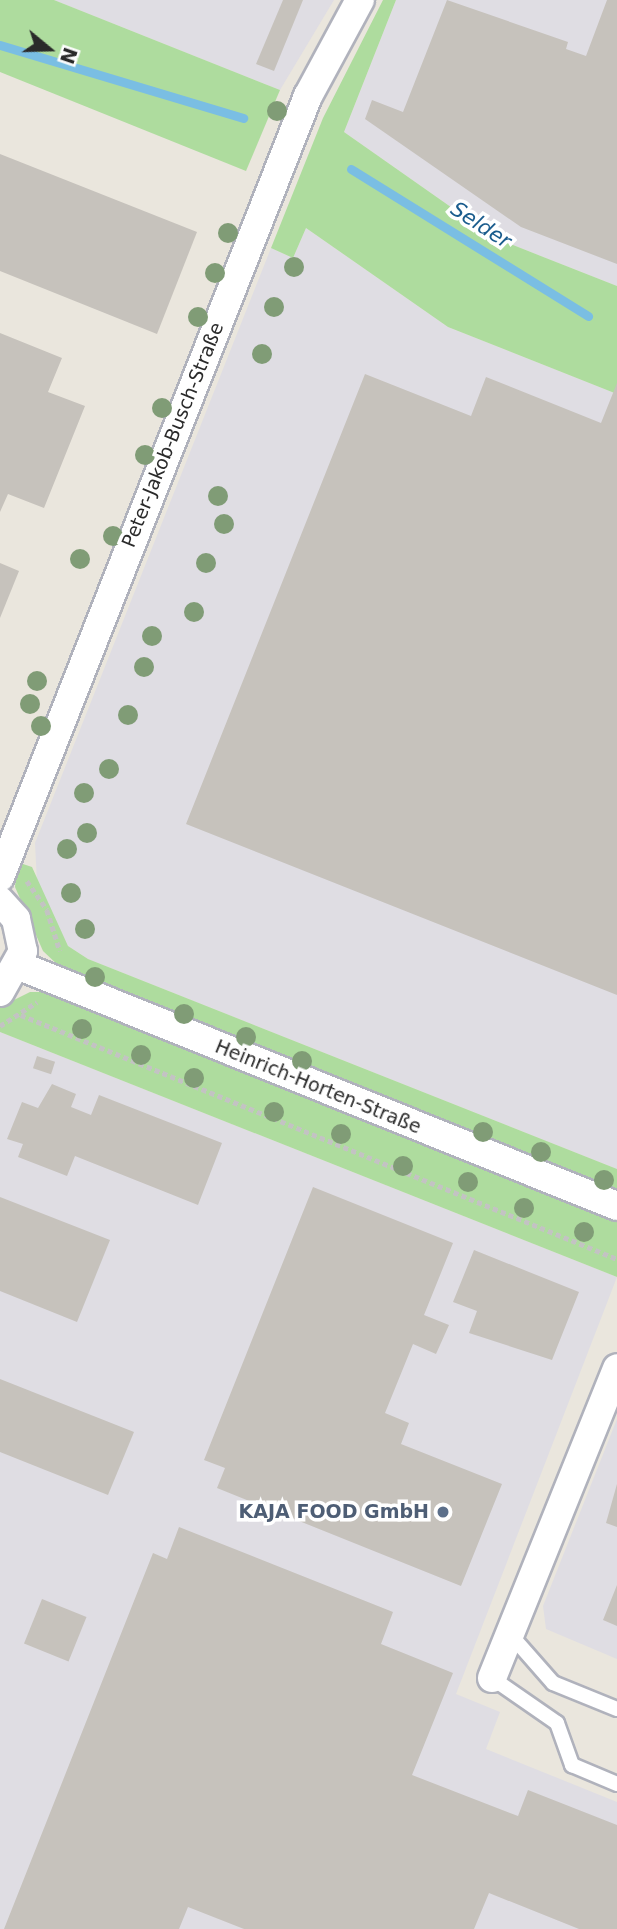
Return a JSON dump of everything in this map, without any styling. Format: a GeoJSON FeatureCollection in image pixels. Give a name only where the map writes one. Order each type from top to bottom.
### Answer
{"type":"FeatureCollection","features":[{"type":"Feature","properties":{"kind":"street","name":"Peter-Jakob-Busch-Straße"},"geometry":{"type":"LineString","coordinates":[[0,877],[308,96],[360,0]]}},
{"type":"Feature","properties":{"kind":"street"},"geometry":{"type":"LineString","coordinates":[[0,901],[22,934],[20,967],[0,992]]}},
{"type":"Feature","properties":{"kind":"street","name":"Heinrich-Horten-Straße"},"geometry":{"type":"LineString","coordinates":[[20,967],[617,1206]]}},
{"type":"Feature","properties":{"kind":"street"},"geometry":{"type":"LineString","coordinates":[[492,1678],[617,1368]]}},
{"type":"Feature","properties":{"kind":"lane"},"geometry":{"type":"LineString","coordinates":[[510,1634],[553,1683],[617,1709]]}},
{"type":"Feature","properties":{"kind":"lane"},"geometry":{"type":"LineString","coordinates":[[492,1678],[556,1723],[572,1765],[617,1784]]}},
{"type":"Feature","properties":{"kind":"path"},"geometry":{"type":"LineString","coordinates":[[21,1015],[617,1259]]}},
{"type":"Feature","properties":{"kind":"shaded area"},"geometry":{"type":"Polygon","coordinates":[[[54,0],[334,0],[280,90],[54,0]]]}},
{"type":"Feature","properties":{"kind":"shaded area"},"geometry":{"type":"Polygon","coordinates":[[[396,0],[617,0],[617,286],[495,238],[344,132],[396,0]]]}},
{"type":"Feature","properties":{"kind":"shaded area"},"geometry":{"type":"Polygon","coordinates":[[[306,228],[448,327],[617,394],[617,1169],[88,959],[68,946],[37,883],[35,843],[271,248],[293,258],[306,228]]]}},
{"type":"Feature","properties":{"kind":"shaded area"},"geometry":{"type":"Polygon","coordinates":[[[0,1032],[617,1277],[456,1694],[500,1712],[486,1749],[617,1802],[617,1929],[0,1929],[0,1032]]]}},
{"type":"Feature","properties":{"kind":"shaded area"},"geometry":{"type":"Polygon","coordinates":[[[617,1419],[617,1659],[546,1629],[543,1606],[617,1419]]]}},
{"type":"Feature","properties":{"kind":"green space"},"geometry":{"type":"Polygon","coordinates":[[[0,0],[54,0],[280,90],[246,171],[0,72],[0,0]]]}},
{"type":"Feature","properties":{"kind":"green space"},"geometry":{"type":"Polygon","coordinates":[[[383,0],[396,0],[344,132],[495,238],[617,286],[617,394],[448,327],[306,228],[293,258],[271,248],[323,118],[383,0]]]}},
{"type":"Feature","properties":{"kind":"green space"},"geometry":{"type":"Polygon","coordinates":[[[17,862],[32,867],[68,946],[88,959],[617,1169],[617,1189],[61,968],[43,951],[15,887],[17,862]]]}},
{"type":"Feature","properties":{"kind":"green space"},"geometry":{"type":"Polygon","coordinates":[[[30,992],[52,992],[617,1219],[617,1277],[0,1032],[0,1007],[30,992]]]}},
{"type":"Feature","properties":{"kind":"building"},"geometry":{"type":"Polygon","coordinates":[[[283,0],[303,0],[274,71],[256,64],[283,0]]]}},
{"type":"Feature","properties":{"kind":"building"},"geometry":{"type":"Polygon","coordinates":[[[447,0],[568,42],[566,49],[586,56],[607,0],[617,0],[617,264],[521,227],[365,119],[372,100],[403,112],[447,0]]]}},
{"type":"Feature","properties":{"kind":"building"},"geometry":{"type":"Polygon","coordinates":[[[0,154],[197,232],[157,334],[0,271],[0,154]]]}},
{"type":"Feature","properties":{"kind":"building"},"geometry":{"type":"Polygon","coordinates":[[[0,333],[62,358],[48,392],[85,406],[44,508],[8,494],[0,512],[0,333]]]}},
{"type":"Feature","properties":{"kind":"building"},"geometry":{"type":"Polygon","coordinates":[[[365,374],[471,416],[486,377],[601,423],[617,383],[617,995],[186,824],[365,374]]]}},
{"type":"Feature","properties":{"kind":"building"},"geometry":{"type":"Polygon","coordinates":[[[0,563],[19,571],[0,618],[0,563]]]}},
{"type":"Feature","properties":{"kind":"building"},"geometry":{"type":"Polygon","coordinates":[[[37,1056],[55,1062],[51,1074],[33,1068],[37,1056]]]}},
{"type":"Feature","properties":{"kind":"building"},"geometry":{"type":"Polygon","coordinates":[[[52,1084],[76,1094],[71,1107],[91,1115],[99,1095],[222,1143],[198,1205],[75,1156],[67,1176],[18,1157],[23,1144],[7,1139],[22,1102],[38,1108],[52,1084]]]}},
{"type":"Feature","properties":{"kind":"building"},"geometry":{"type":"Polygon","coordinates":[[[313,1187],[453,1243],[424,1315],[449,1325],[436,1354],[413,1344],[385,1413],[409,1423],[401,1444],[502,1484],[461,1586],[217,1488],[225,1468],[204,1460],[313,1187]]]}},
{"type":"Feature","properties":{"kind":"building"},"geometry":{"type":"Polygon","coordinates":[[[0,1197],[110,1240],[77,1322],[0,1291],[0,1197]]]}},
{"type":"Feature","properties":{"kind":"building"},"geometry":{"type":"Polygon","coordinates":[[[474,1250],[579,1292],[552,1360],[469,1333],[477,1311],[453,1302],[474,1250]]]}},
{"type":"Feature","properties":{"kind":"building"},"geometry":{"type":"Polygon","coordinates":[[[0,1379],[134,1432],[108,1495],[0,1452],[0,1379]]]}},
{"type":"Feature","properties":{"kind":"building"},"geometry":{"type":"Polygon","coordinates":[[[617,1484],[617,1527],[606,1523],[617,1484]]]}},
{"type":"Feature","properties":{"kind":"building"},"geometry":{"type":"Polygon","coordinates":[[[179,1527],[393,1612],[381,1644],[453,1673],[412,1775],[518,1816],[528,1790],[617,1825],[617,1929],[579,1929],[489,1893],[474,1929],[244,1929],[188,1907],[179,1929],[4,1929],[153,1553],[167,1559],[179,1527]]]}},
{"type":"Feature","properties":{"kind":"building"},"geometry":{"type":"Polygon","coordinates":[[[617,1585],[617,1626],[603,1620],[617,1585]]]}},
{"type":"Feature","properties":{"kind":"building"},"geometry":{"type":"Polygon","coordinates":[[[42,1599],[87,1617],[69,1661],[24,1644],[42,1599]]]}},
{"type":"Feature","properties":{"kind":"waterway","name":"Selder"},"geometry":{"type":"LineString","coordinates":[[0,45],[243,118]]}},
{"type":"Feature","properties":{"kind":"waterway","name":"Selder"},"geometry":{"type":"LineString","coordinates":[[351,169],[588,316]]}},
{"type":"Feature","properties":{"kind":"place","name":"KAJA FOOD GmbH"},"geometry":{"type":"Point","coordinates":[443,1512]}}]}
